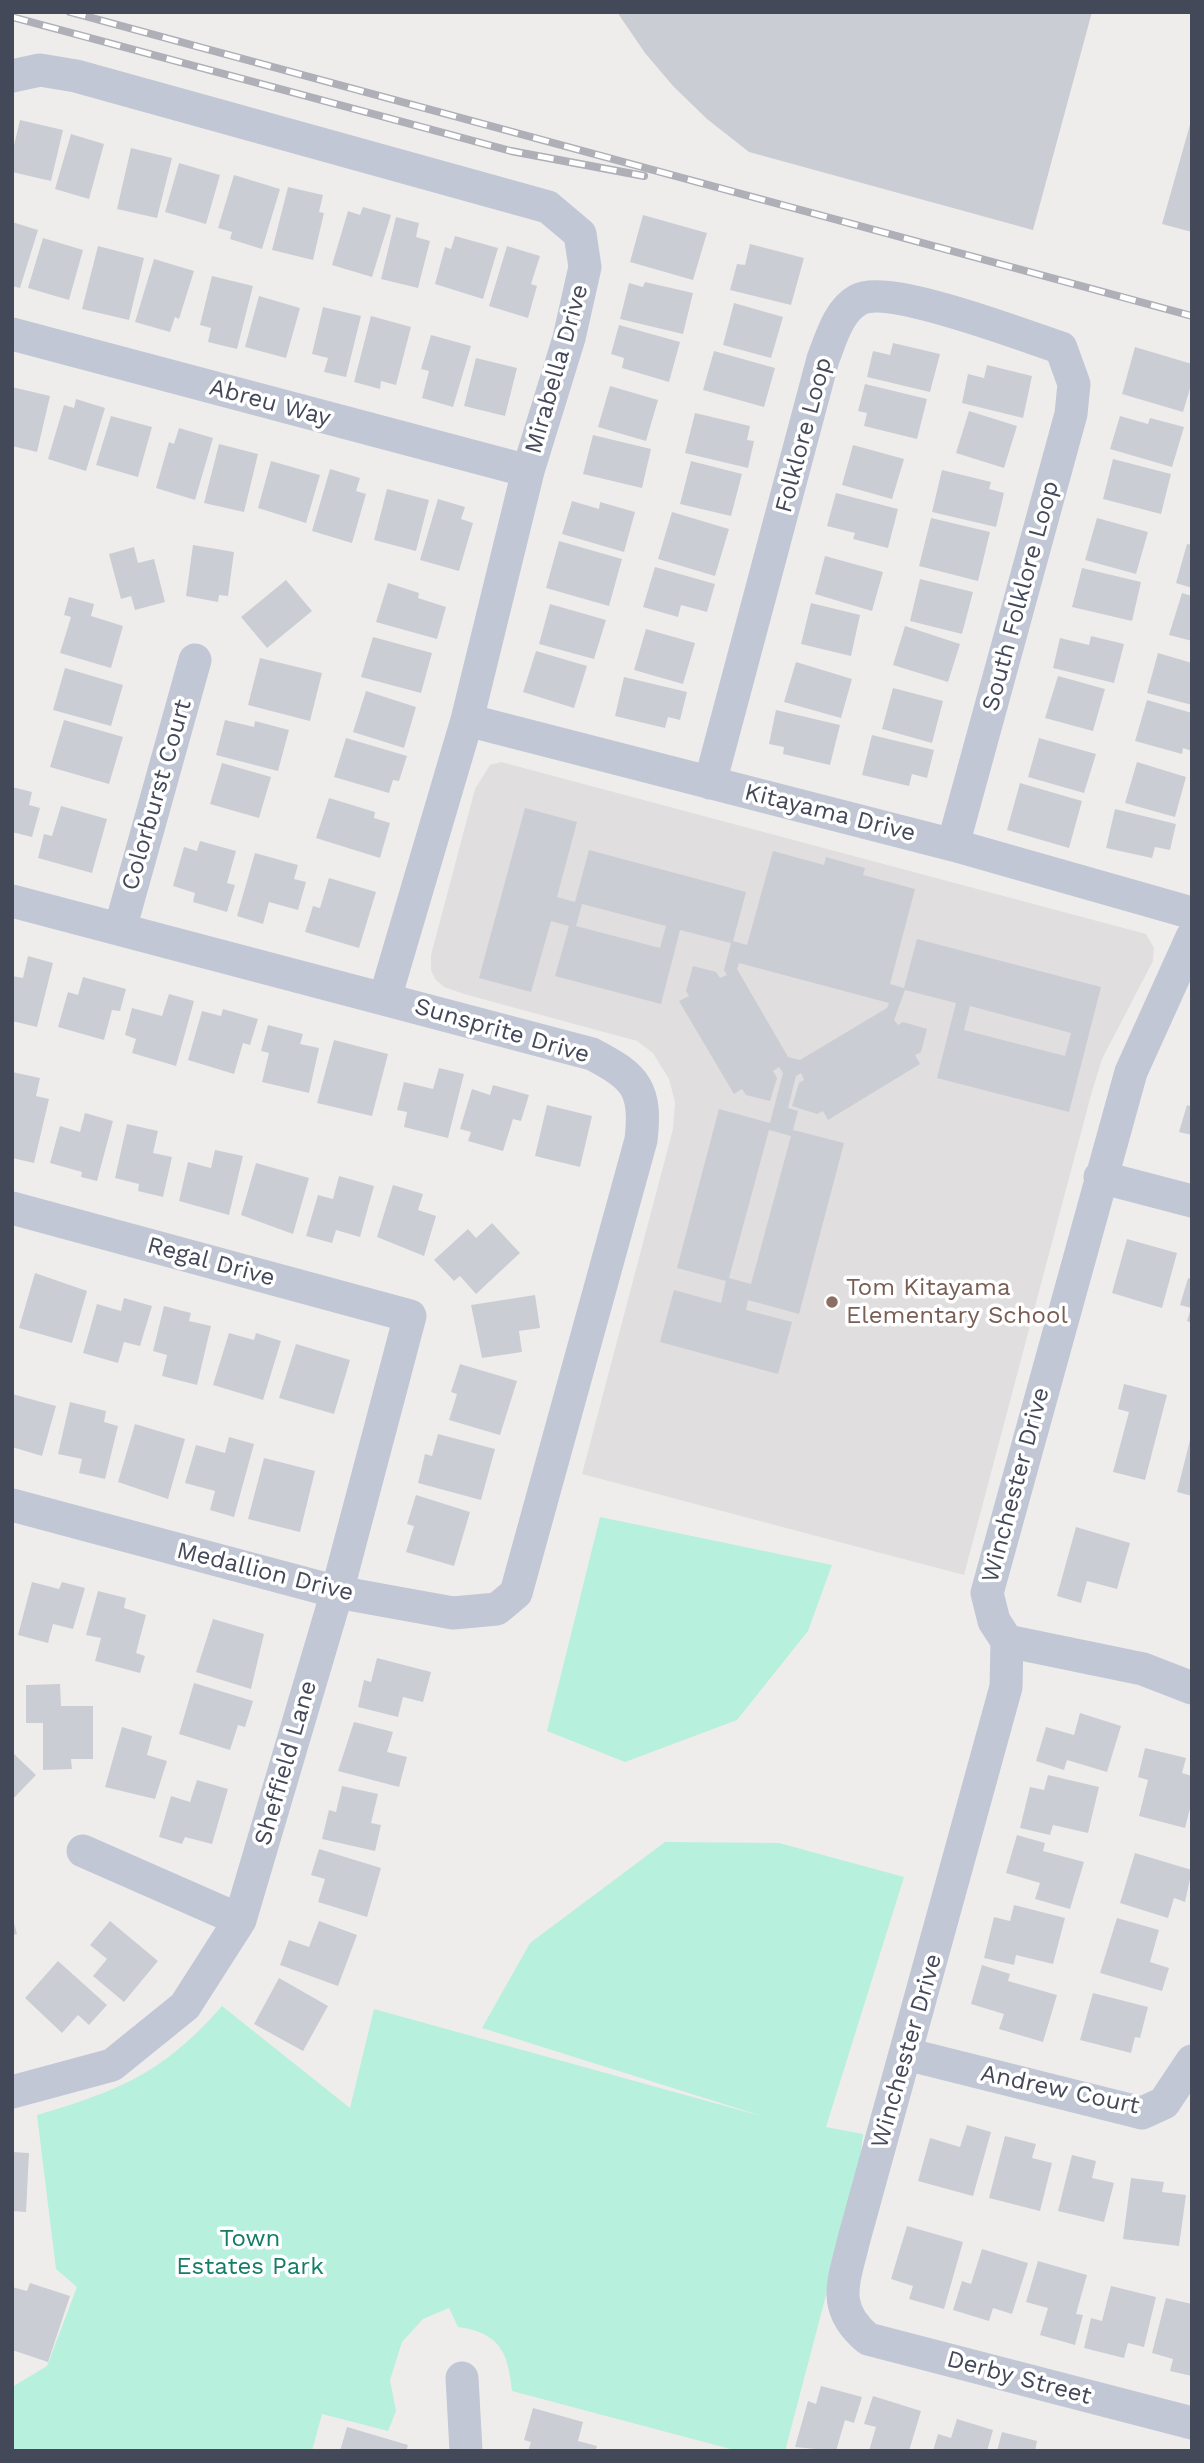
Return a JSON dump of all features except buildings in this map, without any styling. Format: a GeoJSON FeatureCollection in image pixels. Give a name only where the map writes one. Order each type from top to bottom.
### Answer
{"type":"FeatureCollection","features":[{"type":"Feature","properties":{"kind":"street","name":"Mirabella Drive"},"geometry":{"type":"LineString","coordinates":[[12,76],[40,70],[76,76],[548,207],[568,220],[580,233],[586,267],[569,338],[528,471],[467,720],[385,998]]}},
{"type":"Feature","properties":{"kind":"street","name":"Folklore Loop"},"geometry":{"type":"LineString","coordinates":[[710,783],[823,359],[843,312],[860,298],[885,297],[911,301],[1061,348]]}},
{"type":"Feature","properties":{"kind":"street","name":"Abreu Way"},"geometry":{"type":"LineString","coordinates":[[12,334],[528,471]]}},
{"type":"Feature","properties":{"kind":"street","name":"South Folklore Loop"},"geometry":{"type":"LineString","coordinates":[[953,845],[1071,414],[1074,384],[1061,348]]}},
{"type":"Feature","properties":{"kind":"street","name":"Colorburst Court"},"geometry":{"type":"LineString","coordinates":[[120,929],[195,660]]}},
{"type":"Feature","properties":{"kind":"street","name":"Kitayama Drive"},"geometry":{"type":"LineString","coordinates":[[467,720],[953,845],[1192,913]]}},
{"type":"Feature","properties":{"kind":"street","name":"Sunsprite Drive"},"geometry":{"type":"LineString","coordinates":[[12,901],[592,1054],[625,1071],[639,1088],[644,1113],[641,1140],[516,1593]]}},
{"type":"Feature","properties":{"kind":"street","name":"Winchester Drive"},"geometry":{"type":"LineString","coordinates":[[850,2324],[842,2295],[854,2239],[1006,1688],[1007,1641],[994,1621],[987,1593],[1131,1072],[1192,937]]}},
{"type":"Feature","properties":{"kind":"street"},"geometry":{"type":"LineString","coordinates":[[1100,1177],[1192,1201]]}},
{"type":"Feature","properties":{"kind":"street","name":"Regal Drive"},"geometry":{"type":"LineString","coordinates":[[12,1208],[410,1316]]}},
{"type":"Feature","properties":{"kind":"street","name":"Sheffield Lane"},"geometry":{"type":"LineString","coordinates":[[12,2092],[112,2065],[185,2006],[240,1920],[337,1592],[410,1316]]}},
{"type":"Feature","properties":{"kind":"street","name":"Medallion Drive"},"geometry":{"type":"LineString","coordinates":[[12,1506],[337,1592],[453,1613],[497,1609],[516,1593]]}},
{"type":"Feature","properties":{"kind":"street"},"geometry":{"type":"LineString","coordinates":[[1007,1641],[1143,1669],[1192,1688]]}},
{"type":"Feature","properties":{"kind":"street"},"geometry":{"type":"LineString","coordinates":[[83,1851],[240,1920]]}},
{"type":"Feature","properties":{"kind":"street","name":"Andrew Court"},"geometry":{"type":"LineString","coordinates":[[906,2054],[1142,2113],[1164,2103],[1192,2061]]}},
{"type":"Feature","properties":{"kind":"street","name":"Derby Street"},"geometry":{"type":"LineString","coordinates":[[850,2324],[868,2339],[1192,2424]]}},
{"type":"Feature","properties":{"kind":"street"},"geometry":{"type":"LineString","coordinates":[[462,2378],[466,2451]]}},
{"type":"Feature","properties":{"kind":"shaded area","name":"Tom Kitayama Elementary School"},"geometry":{"type":"Polygon","coordinates":[[[501,762],[1146,934],[1154,948],[1153,961],[1102,1059],[1091,1095],[964,1575],[582,1474],[673,1129],[675,1102],[669,1079],[653,1053],[637,1041],[464,994],[444,987],[435,979],[431,970],[431,955],[475,789],[490,765],[501,762]]]}},
{"type":"Feature","properties":{"kind":"green space"},"geometry":{"type":"Polygon","coordinates":[[[600,1517],[832,1565],[808,1631],[737,1720],[625,1762],[547,1731],[600,1517]]]}},
{"type":"Feature","properties":{"kind":"green space","name":"Town Estates Park"},"geometry":{"type":"Polygon","coordinates":[[[665,1842],[779,1843],[904,1877],[826,2127],[863,2134],[859,2170],[785,2451],[738,2451],[512,2391],[508,2365],[499,2347],[484,2334],[458,2327],[449,2308],[423,2319],[402,2342],[390,2380],[396,2411],[388,2431],[322,2414],[312,2451],[12,2451],[12,2387],[47,2366],[77,2287],[56,2269],[37,2115],[93,2097],[139,2076],[180,2048],[222,2006],[350,2108],[374,2009],[765,2117],[482,2028],[530,1943],[665,1842]]]}},
{"type":"Feature","properties":{"kind":"railway"},"geometry":{"type":"LineString","coordinates":[[70,12],[1192,316]]}},
{"type":"Feature","properties":{"kind":"railway"},"geometry":{"type":"LineString","coordinates":[[12,17],[511,151],[644,176]]}},
{"type":"Feature","properties":{"kind":"place","name":"Tom Kitayama Elementary School"},"geometry":{"type":"Point","coordinates":[832,1302]}}]}
